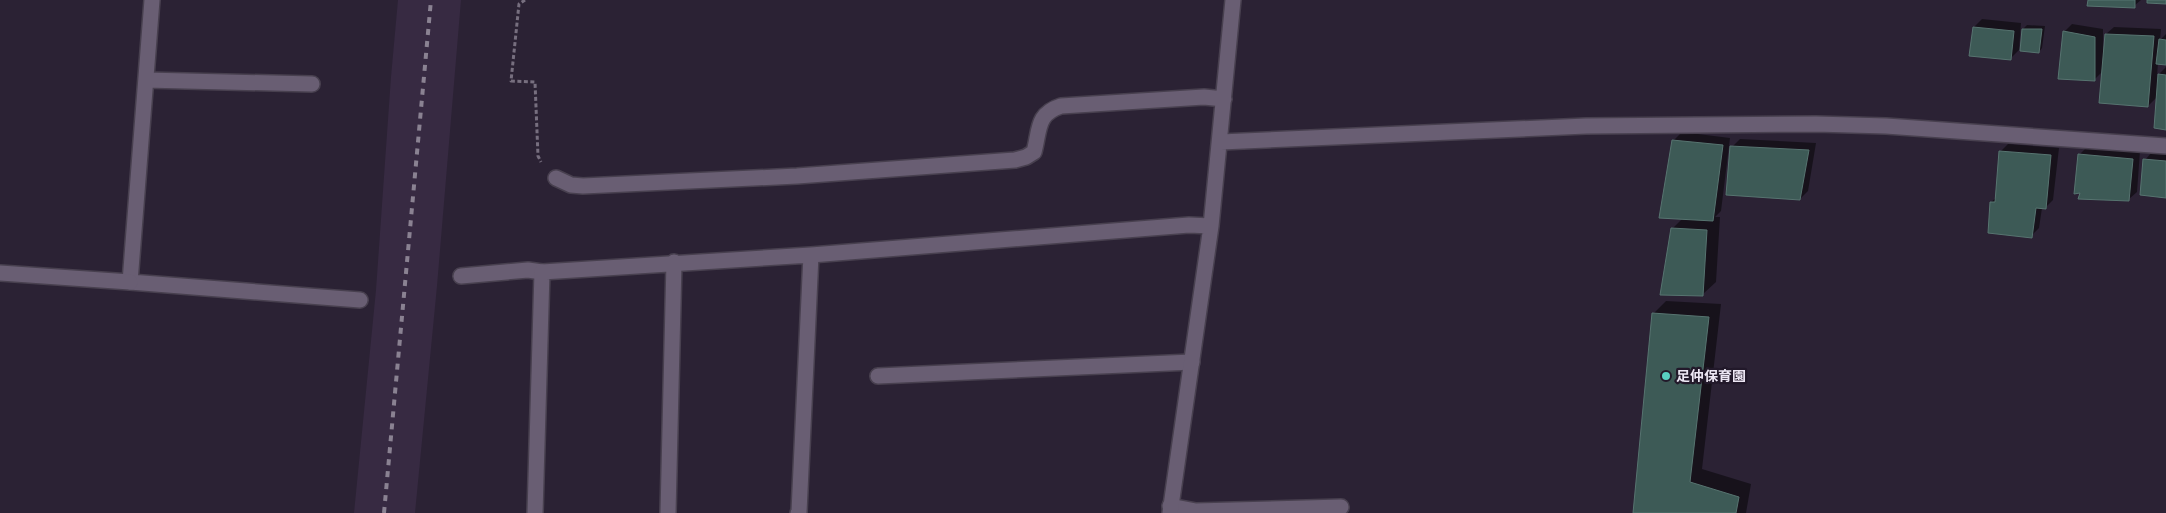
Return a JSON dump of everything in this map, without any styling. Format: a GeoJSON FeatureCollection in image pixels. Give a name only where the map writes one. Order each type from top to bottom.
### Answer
{"type":"FeatureCollection","features":[{"type":"Feature","properties":{"kind":"street"},"geometry":{"type":"LineString","coordinates":[[130,282],[152,0]]}},
{"type":"Feature","properties":{"kind":"street"},"geometry":{"type":"LineString","coordinates":[[1233,0],[1221,142],[1211,226],[1170,509],[1196,511],[1341,507]]}},
{"type":"Feature","properties":{"kind":"street"},"geometry":{"type":"LineString","coordinates":[[146,80],[312,84]]}},
{"type":"Feature","properties":{"kind":"street"},"geometry":{"type":"LineString","coordinates":[[556,178],[571,185],[583,186],[797,176],[1014,160],[1026,157],[1034,152],[1040,123],[1052,109],[1061,106],[1204,97],[1224,99]]}},
{"type":"Feature","properties":{"kind":"street"},"geometry":{"type":"LineString","coordinates":[[1221,142],[1586,126],[1816,124],[1886,126],[2166,146]]}},
{"type":"Feature","properties":{"kind":"street"},"geometry":{"type":"LineString","coordinates":[[461,276],[528,270],[542,272],[674,262],[811,255],[1189,225],[1211,226]]}},
{"type":"Feature","properties":{"kind":"street"},"geometry":{"type":"LineString","coordinates":[[798,513],[811,255]]}},
{"type":"Feature","properties":{"kind":"street"},"geometry":{"type":"LineString","coordinates":[[668,513],[674,262]]}},
{"type":"Feature","properties":{"kind":"street"},"geometry":{"type":"LineString","coordinates":[[536,513],[542,272]]}},
{"type":"Feature","properties":{"kind":"street"},"geometry":{"type":"LineString","coordinates":[[0,273],[360,300]]}},
{"type":"Feature","properties":{"kind":"street"},"geometry":{"type":"LineString","coordinates":[[878,376],[1192,362]]}},
{"type":"Feature","properties":{"kind":"path"},"geometry":{"type":"LineString","coordinates":[[525,0],[519,4],[511,81],[535,82],[538,156],[542,165],[556,178]]}},
{"type":"Feature","properties":{"kind":"shaded area"},"geometry":{"type":"Polygon","coordinates":[[[398,0],[461,0],[437,286],[415,513],[354,513],[376,290],[398,0]]]}},
{"type":"Feature","properties":{"kind":"building"},"geometry":{"type":"Polygon","coordinates":[[[2088,0],[2135,0],[2135,8],[2087,6],[2088,0]]]}},
{"type":"Feature","properties":{"kind":"building"},"geometry":{"type":"Polygon","coordinates":[[[2147,0],[2166,0],[2166,4],[2147,3],[2147,0]]]}},
{"type":"Feature","properties":{"kind":"building"},"geometry":{"type":"Polygon","coordinates":[[[1973,27],[2014,31],[2011,60],[1969,56],[1973,27]]]}},
{"type":"Feature","properties":{"kind":"building"},"geometry":{"type":"Polygon","coordinates":[[[2022,29],[2042,29],[2039,53],[2020,51],[2022,29]]]}},
{"type":"Feature","properties":{"kind":"building"},"geometry":{"type":"Polygon","coordinates":[[[2063,31],[2095,37],[2095,81],[2058,79],[2063,31]]]}},
{"type":"Feature","properties":{"kind":"building"},"geometry":{"type":"Polygon","coordinates":[[[2105,34],[2154,36],[2148,107],[2099,103],[2105,34]]]}},
{"type":"Feature","properties":{"kind":"building"},"geometry":{"type":"Polygon","coordinates":[[[2159,39],[2166,40],[2166,65],[2156,64],[2159,39]]]}},
{"type":"Feature","properties":{"kind":"building"},"geometry":{"type":"Polygon","coordinates":[[[2158,74],[2166,75],[2166,130],[2154,128],[2158,74]]]}},
{"type":"Feature","properties":{"kind":"building"},"geometry":{"type":"Polygon","coordinates":[[[1672,140],[1723,145],[1713,221],[1659,218],[1672,140]]]}},
{"type":"Feature","properties":{"kind":"building"},"geometry":{"type":"Polygon","coordinates":[[[1730,146],[1809,150],[1800,200],[1726,195],[1730,146]]]}},
{"type":"Feature","properties":{"kind":"building"},"geometry":{"type":"Polygon","coordinates":[[[1999,151],[2051,155],[2046,209],[2036,208],[2032,238],[1988,233],[1990,202],[1995,202],[1999,151]]]}},
{"type":"Feature","properties":{"kind":"building"},"geometry":{"type":"Polygon","coordinates":[[[2078,154],[2133,159],[2129,201],[2078,199],[2080,193],[2074,194],[2078,154]]]}},
{"type":"Feature","properties":{"kind":"building"},"geometry":{"type":"Polygon","coordinates":[[[2143,159],[2166,161],[2166,198],[2140,195],[2143,159]]]}},
{"type":"Feature","properties":{"kind":"building"},"geometry":{"type":"Polygon","coordinates":[[[1671,228],[1707,230],[1703,296],[1660,295],[1671,228]]]}},
{"type":"Feature","properties":{"kind":"building"},"geometry":{"type":"Polygon","coordinates":[[[1652,313],[1709,317],[1690,482],[1739,497],[1736,513],[1633,513],[1652,313]]]}},
{"type":"Feature","properties":{"kind":"railway"},"geometry":{"type":"LineString","coordinates":[[384,513],[431,0]]}},
{"type":"Feature","properties":{"kind":"place","name":"足仲保育園"},"geometry":{"type":"Point","coordinates":[1666,376]}}]}
